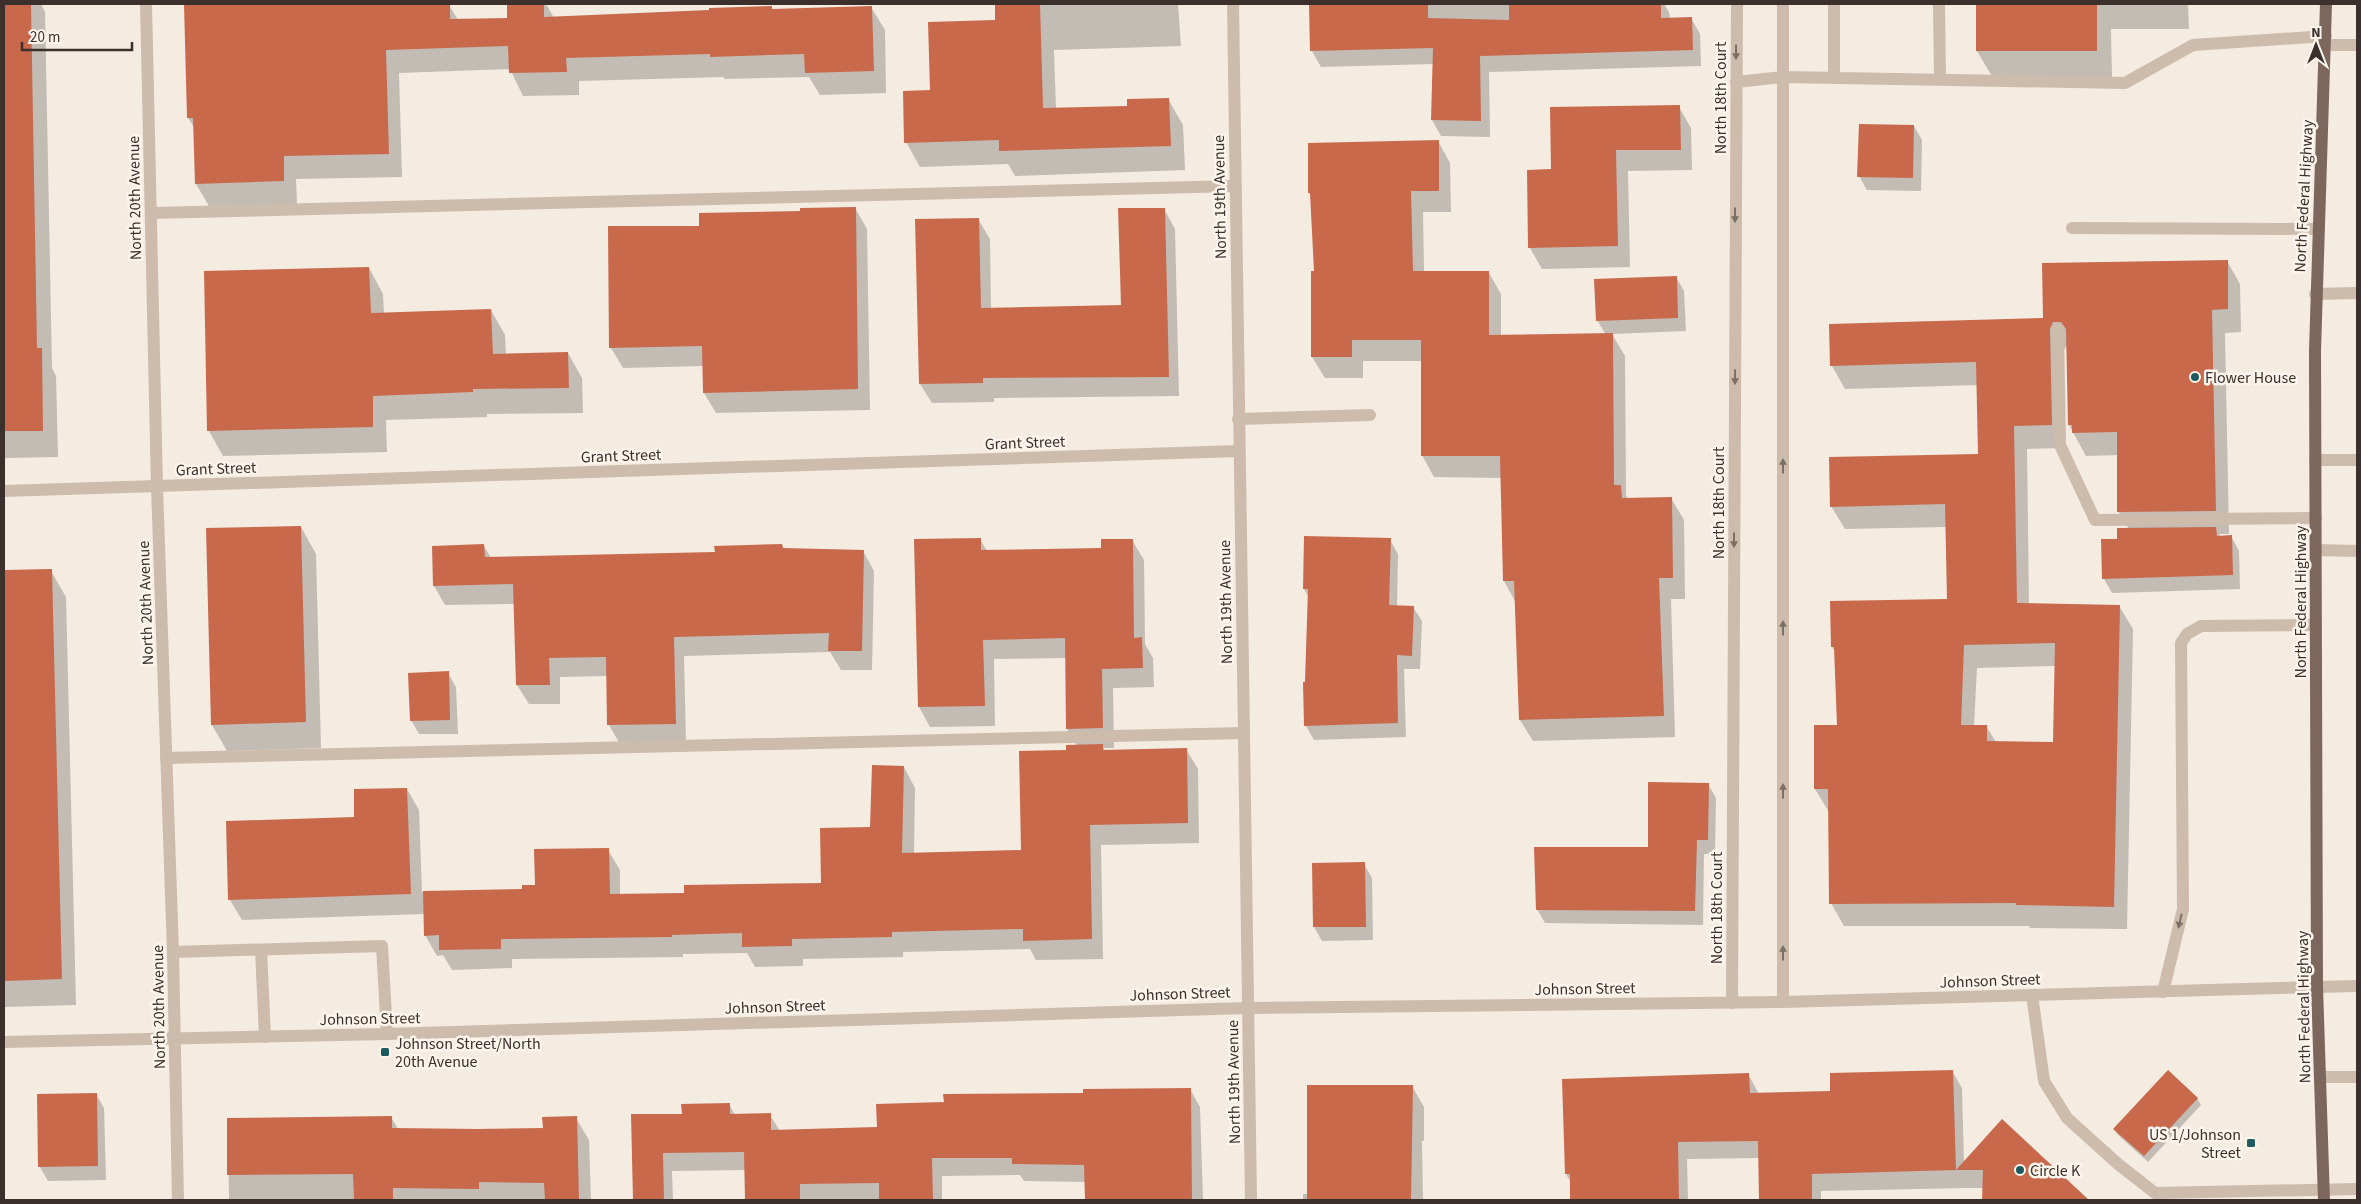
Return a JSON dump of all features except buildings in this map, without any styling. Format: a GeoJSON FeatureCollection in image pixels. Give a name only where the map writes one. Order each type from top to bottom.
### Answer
{"type":"FeatureCollection","features":[{"type":"Feature","properties":{"kind":"main road","name":"North Federal Highway"},"geometry":{"type":"LineString","coordinates":[[2324,1195],[2317,988],[2316,294],[2326,4]]}},
{"type":"Feature","properties":{"kind":"street","name":"North 20th Avenue"},"geometry":{"type":"LineString","coordinates":[[146,4],[157,487],[176,1039],[178,1200]]}},
{"type":"Feature","properties":{"kind":"street","name":"North 19th Avenue"},"geometry":{"type":"LineString","coordinates":[[1233,4],[1238,451],[1251,1200]]}},
{"type":"Feature","properties":{"kind":"street","name":"North 18th Court"},"geometry":{"type":"LineString","coordinates":[[1732,1003],[1736,4]]}},
{"type":"Feature","properties":{"kind":"street"},"geometry":{"type":"LineString","coordinates":[[1783,4],[1783,1002]]}},
{"type":"Feature","properties":{"kind":"street"},"geometry":{"type":"LineString","coordinates":[[1834,4],[1834,78]]}},
{"type":"Feature","properties":{"kind":"street"},"geometry":{"type":"LineString","coordinates":[[1939,4],[1940,79]]}},
{"type":"Feature","properties":{"kind":"street"},"geometry":{"type":"LineString","coordinates":[[1736,82],[1783,77],[2125,83],[2193,45],[2326,40],[2357,45]]}},
{"type":"Feature","properties":{"kind":"street"},"geometry":{"type":"LineString","coordinates":[[151,213],[1235,186]]}},
{"type":"Feature","properties":{"kind":"street"},"geometry":{"type":"LineString","coordinates":[[2072,228],[2318,230]]}},
{"type":"Feature","properties":{"kind":"street"},"geometry":{"type":"LineString","coordinates":[[2316,294],[2357,293]]}},
{"type":"Feature","properties":{"kind":"street"},"geometry":{"type":"LineString","coordinates":[[2058,329],[2060,445],[2095,520],[2316,518]]}},
{"type":"Feature","properties":{"kind":"street"},"geometry":{"type":"LineString","coordinates":[[1238,418],[1370,416]]}},
{"type":"Feature","properties":{"kind":"street","name":"Grant Street"},"geometry":{"type":"LineString","coordinates":[[4,491],[1238,451]]}},
{"type":"Feature","properties":{"kind":"street"},"geometry":{"type":"LineString","coordinates":[[2316,460],[2357,460]]}},
{"type":"Feature","properties":{"kind":"street"},"geometry":{"type":"LineString","coordinates":[[2316,550],[2357,551]]}},
{"type":"Feature","properties":{"kind":"street"},"geometry":{"type":"LineString","coordinates":[[2163,992],[2183,909],[2182,643],[2187,634],[2201,626],[2316,625]]}},
{"type":"Feature","properties":{"kind":"street"},"geometry":{"type":"LineString","coordinates":[[166,758],[1243,733]]}},
{"type":"Feature","properties":{"kind":"street"},"geometry":{"type":"LineString","coordinates":[[173,952],[382,946],[387,1034]]}},
{"type":"Feature","properties":{"kind":"street"},"geometry":{"type":"LineString","coordinates":[[261,950],[265,1037]]}},
{"type":"Feature","properties":{"kind":"street","name":"Johnson Street"},"geometry":{"type":"LineString","coordinates":[[4,1042],[387,1034],[1248,1008],[1783,1002],[2357,986]]}},
{"type":"Feature","properties":{"kind":"street"},"geometry":{"type":"LineString","coordinates":[[2032,995],[2044,1080],[2067,1118],[2118,1164],[2154,1193],[2324,1195],[2357,1190]]}},
{"type":"Feature","properties":{"kind":"street"},"geometry":{"type":"LineString","coordinates":[[2320,1078],[2357,1077]]}},
{"type":"Feature","properties":{"kind":"place","name":"Flower House"},"geometry":{"type":"Point","coordinates":[2195,377]}},
{"type":"Feature","properties":{"kind":"place","name":"Johnson Street/North 20th Avenue"},"geometry":{"type":"Point","coordinates":[385,1052]}},
{"type":"Feature","properties":{"kind":"place","name":"US 1/Johnson Street"},"geometry":{"type":"Point","coordinates":[2251,1143]}},
{"type":"Feature","properties":{"kind":"place","name":"Circle K"},"geometry":{"type":"Point","coordinates":[2020,1170]}}]}
